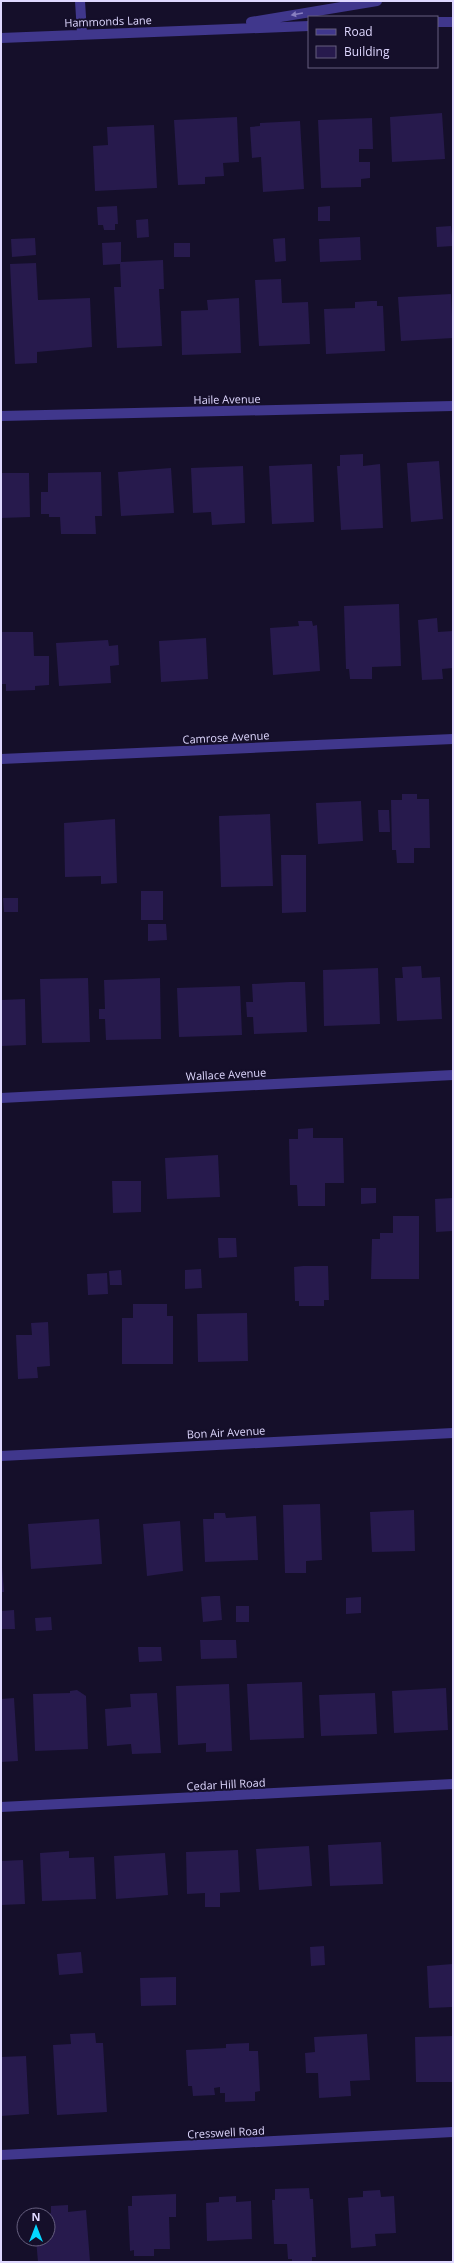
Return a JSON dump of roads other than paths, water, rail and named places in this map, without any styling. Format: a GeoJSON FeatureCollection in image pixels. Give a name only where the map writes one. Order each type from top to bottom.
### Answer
{"type":"FeatureCollection","features":[{"type":"Feature","properties":{"kind":"street"},"geometry":{"type":"LineString","coordinates":[[80,1],[82,33]]}},
{"type":"Feature","properties":{"kind":"street","name":"Hammonds Lane"},"geometry":{"type":"LineString","coordinates":[[216,28],[377,1]]}},
{"type":"Feature","properties":{"kind":"street"},"geometry":{"type":"LineString","coordinates":[[438,22],[453,22]]}},
{"type":"Feature","properties":{"kind":"street","name":"Hammonds Lane"},"geometry":{"type":"LineString","coordinates":[[1,38],[82,33],[308,26]]}},
{"type":"Feature","properties":{"kind":"street","name":"Haile Avenue"},"geometry":{"type":"LineString","coordinates":[[1,416],[453,406]]}},
{"type":"Feature","properties":{"kind":"street","name":"Camrose Avenue"},"geometry":{"type":"LineString","coordinates":[[1,759],[453,739]]}},
{"type":"Feature","properties":{"kind":"street","name":"Wallace Avenue"},"geometry":{"type":"LineString","coordinates":[[1,1098],[453,1075]]}},
{"type":"Feature","properties":{"kind":"street","name":"Bon Air Avenue"},"geometry":{"type":"LineString","coordinates":[[1,1456],[453,1433]]}},
{"type":"Feature","properties":{"kind":"street","name":"Cedar Hill Road"},"geometry":{"type":"LineString","coordinates":[[1,1807],[453,1784]]}},
{"type":"Feature","properties":{"kind":"street","name":"Cresswell Road"},"geometry":{"type":"LineString","coordinates":[[1,2155],[453,2132]]}}]}
